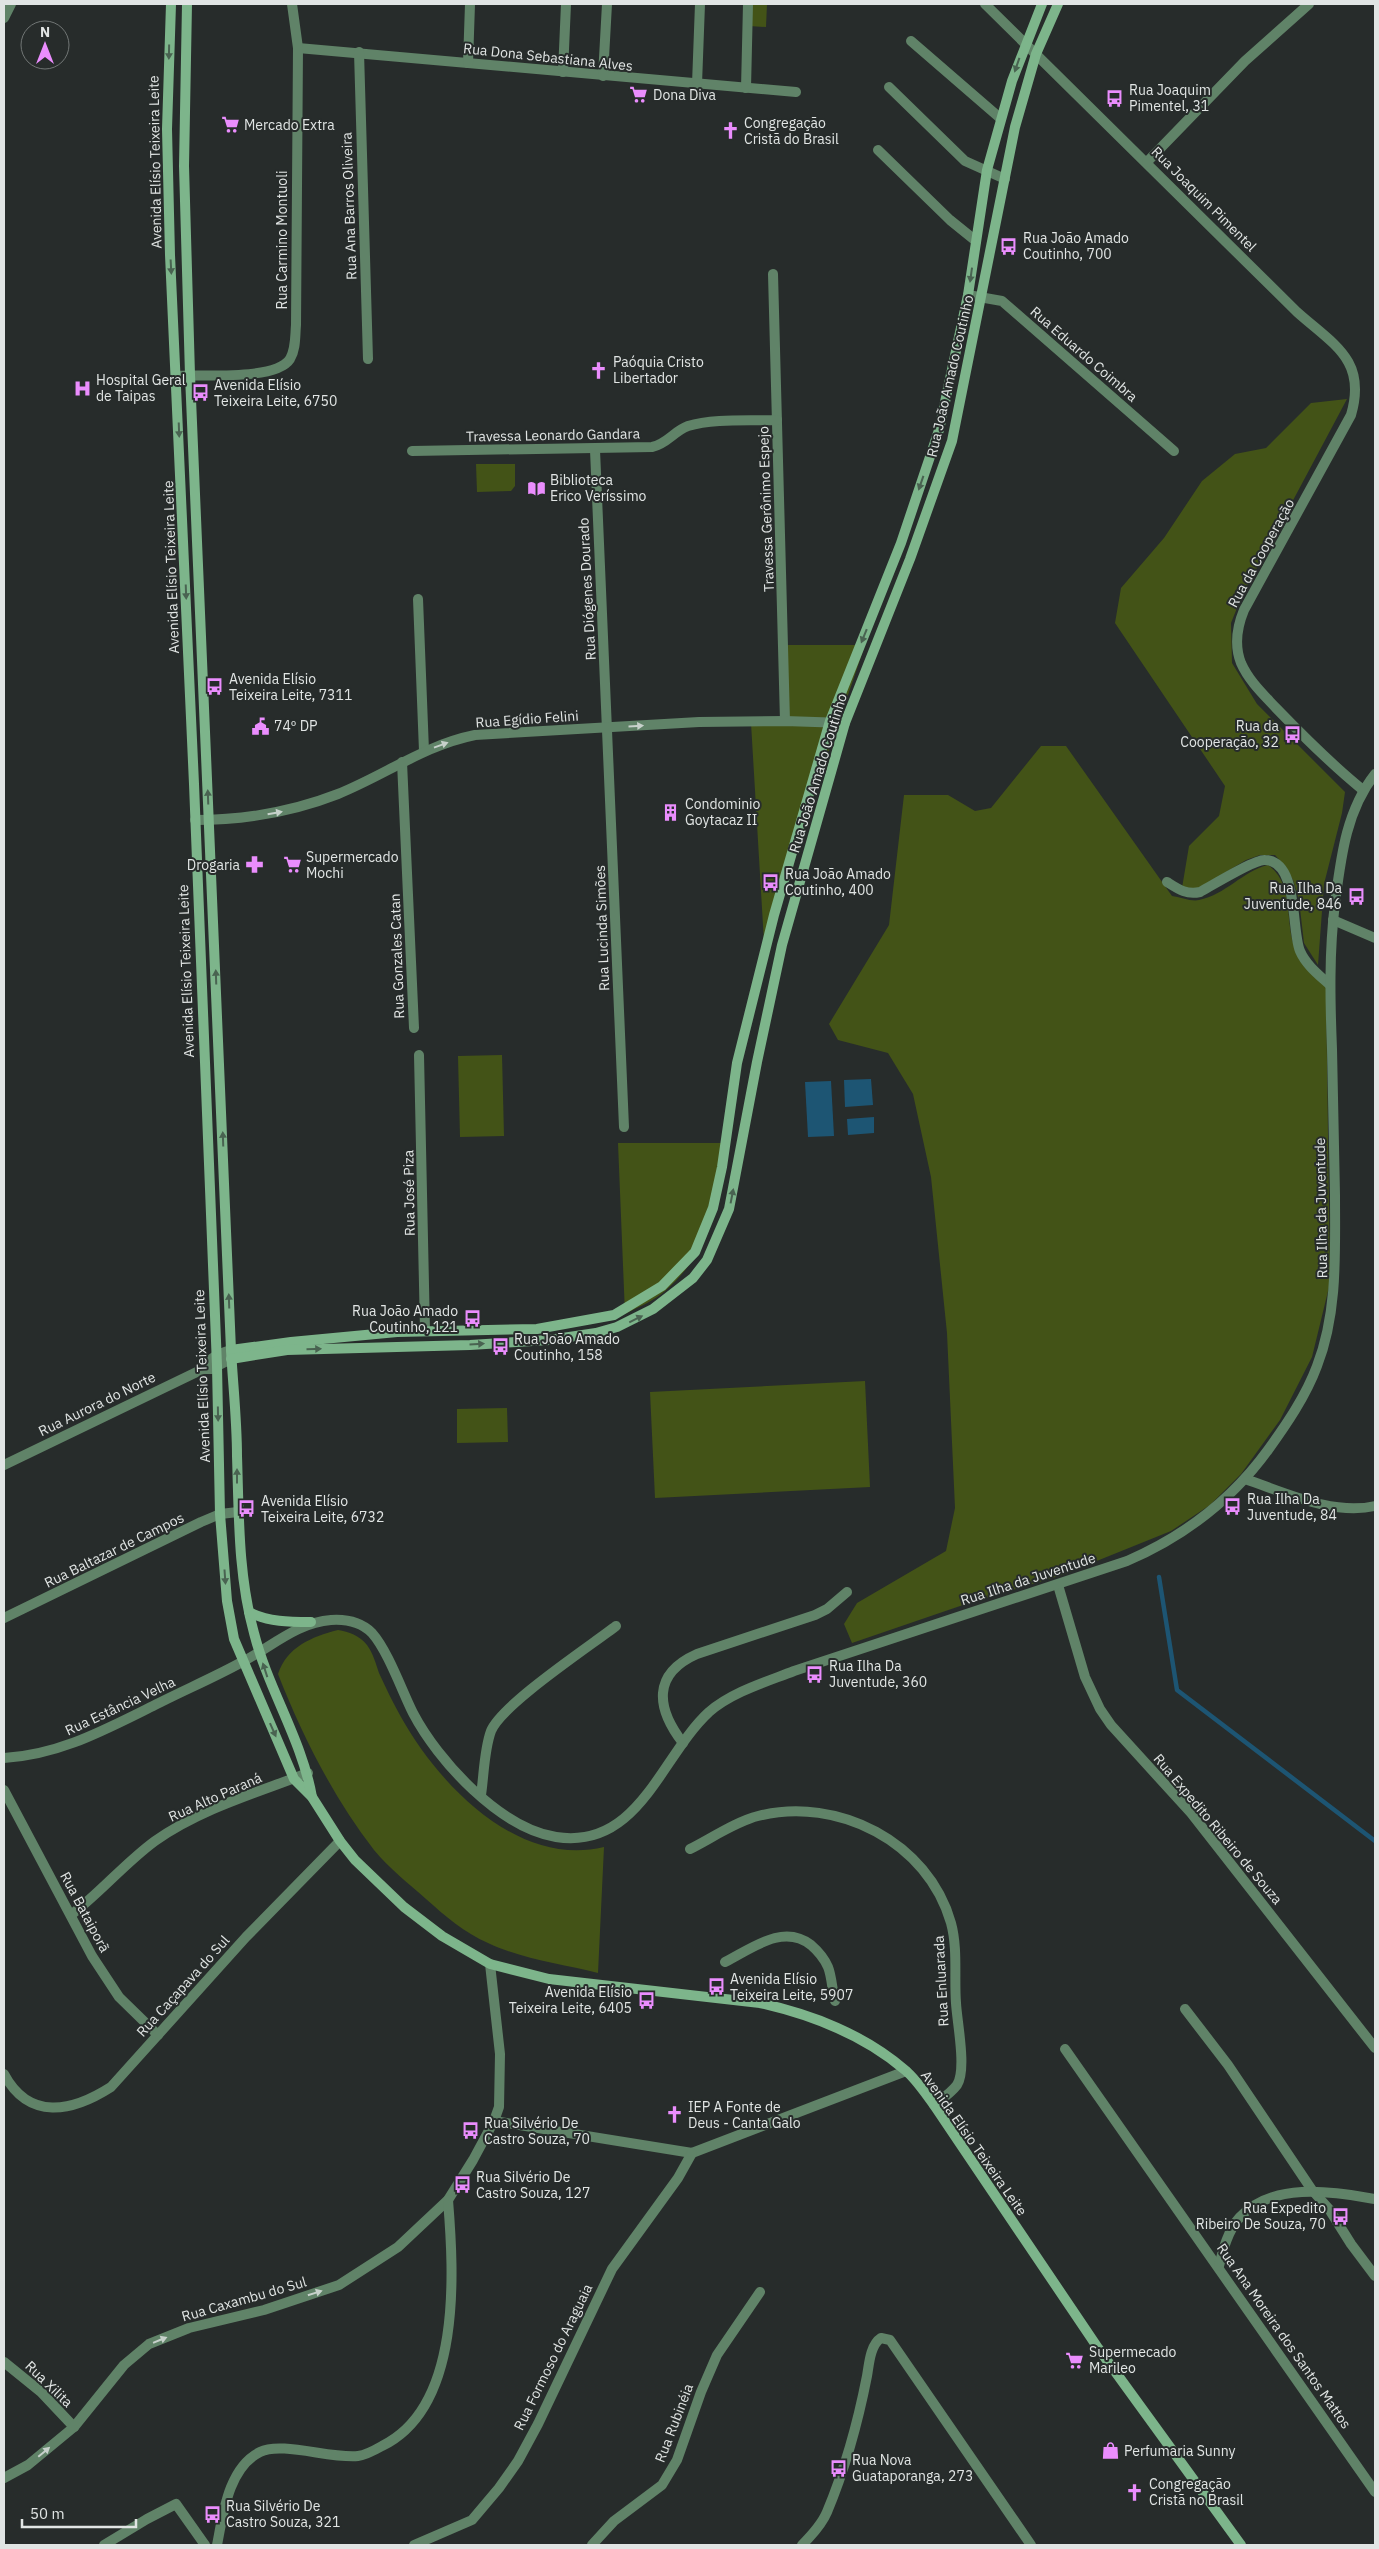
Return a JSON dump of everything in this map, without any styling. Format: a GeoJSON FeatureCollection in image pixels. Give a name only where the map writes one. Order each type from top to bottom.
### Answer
{"type":"FeatureCollection","features":[{"type":"Feature","properties":{"kind":"main road","name":"Avenida Elísio Teixeira Leite"},"geometry":{"type":"LineString","coordinates":[[171,4],[167,139],[170,255],[177,376],[217,1366],[220,1514],[227,1601],[234,1639],[243,1662],[294,1779],[312,1797],[340,1841],[404,1907],[458,1947],[490,1964],[549,1980],[760,2003],[788,2009],[837,2026],[875,2047],[906,2071],[934,2105],[1098,2348],[1241,2545]]}},
{"type":"Feature","properties":{"kind":"main road","name":"Avenida Elísio Teixeira Leite"},"geometry":{"type":"LineString","coordinates":[[187,4],[184,166],[190,375],[238,1512],[242,1567],[249,1612],[259,1652],[267,1679],[308,1774],[312,1797]]}},
{"type":"Feature","properties":{"kind":"main road","name":"Rua João Amado Coutinho"},"geometry":{"type":"LineString","coordinates":[[231,1354],[337,1337],[425,1331],[537,1328],[614,1315],[662,1286],[695,1252],[713,1208],[722,1167],[737,1063],[774,914],[830,721],[901,543],[939,430],[968,295],[987,170],[1000,118],[1025,43],[1042,4]]}},
{"type":"Feature","properties":{"kind":"main road","name":"Rua João Amado Coutinho"},"geometry":{"type":"LineString","coordinates":[[231,1354],[287,1350],[470,1345],[549,1340],[596,1333],[638,1318],[664,1302],[693,1278],[707,1260],[729,1209],[782,945],[845,723],[910,559],[952,441],[983,296],[1015,127],[1036,54],[1058,4]]}},
{"type":"Feature","properties":{"kind":"main road"},"geometry":{"type":"LineString","coordinates":[[249,1612],[282,1621],[311,1622]]}},
{"type":"Feature","properties":{"kind":"street"},"geometry":{"type":"LineString","coordinates":[[4,18],[11,4]]}},
{"type":"Feature","properties":{"kind":"street","name":"Rua Carmino Montuoli"},"geometry":{"type":"LineString","coordinates":[[177,376],[272,371],[287,362],[293,351],[296,325],[298,48],[292,4]]}},
{"type":"Feature","properties":{"kind":"street"},"geometry":{"type":"LineString","coordinates":[[468,63],[470,4]]}},
{"type":"Feature","properties":{"kind":"street"},"geometry":{"type":"LineString","coordinates":[[563,72],[566,4]]}},
{"type":"Feature","properties":{"kind":"street"},"geometry":{"type":"LineString","coordinates":[[603,76],[607,4]]}},
{"type":"Feature","properties":{"kind":"street"},"geometry":{"type":"LineString","coordinates":[[697,84],[700,4]]}},
{"type":"Feature","properties":{"kind":"street"},"geometry":{"type":"LineString","coordinates":[[746,88],[748,4]]}},
{"type":"Feature","properties":{"kind":"street","name":"Rua Joaquim Pimentel"},"geometry":{"type":"LineString","coordinates":[[985,4],[1297,312],[1344,355],[1356,380]]}},
{"type":"Feature","properties":{"kind":"street"},"geometry":{"type":"LineString","coordinates":[[1147,162],[1245,61],[1309,4]]}},
{"type":"Feature","properties":{"kind":"street"},"geometry":{"type":"LineString","coordinates":[[911,41],[1000,118]]}},
{"type":"Feature","properties":{"kind":"street","name":"Rua Dona Sebastiana Alves"},"geometry":{"type":"LineString","coordinates":[[298,48],[796,92]]}},
{"type":"Feature","properties":{"kind":"street","name":"Rua Ana Barros Oliveira"},"geometry":{"type":"LineString","coordinates":[[359,52],[368,359]]}},
{"type":"Feature","properties":{"kind":"street"},"geometry":{"type":"LineString","coordinates":[[889,87],[965,161],[1004,179]]}},
{"type":"Feature","properties":{"kind":"street"},"geometry":{"type":"LineString","coordinates":[[878,150],[950,220],[976,241]]}},
{"type":"Feature","properties":{"kind":"street","name":"Travessa Gerônimo Espejo"},"geometry":{"type":"LineString","coordinates":[[773,274],[785,721]]}},
{"type":"Feature","properties":{"kind":"street","name":"Rua Eduardo Coimbra"},"geometry":{"type":"LineString","coordinates":[[968,295],[983,296],[1002,301],[1174,451]]}},
{"type":"Feature","properties":{"kind":"street","name":"Rua da Cooperação"},"geometry":{"type":"LineString","coordinates":[[1356,380],[1356,395],[1351,415],[1244,610],[1238,626],[1237,644],[1240,661],[1250,680],[1299,732],[1363,790]]}},
{"type":"Feature","properties":{"kind":"street","name":"Travessa Leonardo Gandara"},"geometry":{"type":"LineString","coordinates":[[412,451],[595,450],[657,446],[682,429],[698,424],[777,420]]}},
{"type":"Feature","properties":{"kind":"street","name":"Rua Diógenes Dourado"},"geometry":{"type":"LineString","coordinates":[[595,450],[607,727]]}},
{"type":"Feature","properties":{"kind":"street"},"geometry":{"type":"LineString","coordinates":[[418,599],[424,751]]}},
{"type":"Feature","properties":{"kind":"street","name":"Rua Egídio Felini"},"geometry":{"type":"LineString","coordinates":[[195,820],[247,817],[300,806],[340,793],[424,751],[456,739],[475,735],[607,727],[785,721],[845,723]]}},
{"type":"Feature","properties":{"kind":"street","name":"Rua Lucinda Simões"},"geometry":{"type":"LineString","coordinates":[[607,727],[624,1127]]}},
{"type":"Feature","properties":{"kind":"street","name":"Rua Gonzales Catan"},"geometry":{"type":"LineString","coordinates":[[402,762],[414,1028]]}},
{"type":"Feature","properties":{"kind":"street","name":"Rua Ilha da Juventude"},"geometry":{"type":"LineString","coordinates":[[243,1662],[311,1622],[350,1621],[362,1625],[372,1634],[382,1648],[415,1716],[448,1763],[506,1816],[555,1836],[578,1838],[611,1827],[644,1800],[683,1743],[712,1710],[759,1684],[1058,1585],[1158,1548],[1211,1512],[1245,1479],[1283,1428],[1317,1366],[1336,1281],[1330,985],[1333,920],[1341,857],[1354,810],[1363,790],[1375,774]]}},
{"type":"Feature","properties":{"kind":"street"},"geometry":{"type":"LineString","coordinates":[[1167,882],[1191,894],[1200,892],[1260,860],[1273,862],[1280,867],[1289,883],[1299,949],[1309,965],[1330,985]]}},
{"type":"Feature","properties":{"kind":"street"},"geometry":{"type":"LineString","coordinates":[[1333,920],[1375,938]]}},
{"type":"Feature","properties":{"kind":"street","name":"Rua José Piza"},"geometry":{"type":"LineString","coordinates":[[419,1055],[425,1331]]}},
{"type":"Feature","properties":{"kind":"street","name":"Rua João Amado Coutinho"},"geometry":{"type":"LineString","coordinates":[[216,1355],[231,1354]]}},
{"type":"Feature","properties":{"kind":"street","name":"Rua João Amado Coutinho"},"geometry":{"type":"LineString","coordinates":[[217,1366],[231,1354]]}},
{"type":"Feature","properties":{"kind":"street","name":"Rua Aurora do Norte"},"geometry":{"type":"LineString","coordinates":[[203,1369],[209,1360],[216,1355]]}},
{"type":"Feature","properties":{"kind":"street","name":"Rua Aurora do Norte"},"geometry":{"type":"LineString","coordinates":[[4,1465],[203,1369],[217,1366]]}},
{"type":"Feature","properties":{"kind":"street"},"geometry":{"type":"LineString","coordinates":[[1245,1479],[1306,1500],[1333,1506],[1352,1508],[1375,1506]]}},
{"type":"Feature","properties":{"kind":"street","name":"Rua Baltazar de Campos"},"geometry":{"type":"LineString","coordinates":[[4,1618],[220,1514],[238,1512]]}},
{"type":"Feature","properties":{"kind":"street","name":"Rua Expedito Ribeiro de Souza"},"geometry":{"type":"LineString","coordinates":[[1058,1585],[1085,1676],[1100,1709],[1112,1725],[1191,1813],[1375,2048]]}},
{"type":"Feature","properties":{"kind":"street"},"geometry":{"type":"LineString","coordinates":[[683,1743],[673,1730],[664,1707],[665,1680],[671,1670],[681,1661],[697,1654],[815,1615],[827,1609],[847,1592]]}},
{"type":"Feature","properties":{"kind":"street"},"geometry":{"type":"LineString","coordinates":[[481,1795],[487,1746],[496,1721],[535,1687],[616,1626]]}},
{"type":"Feature","properties":{"kind":"street","name":"Rua Estância Velha"},"geometry":{"type":"LineString","coordinates":[[4,1758],[37,1754],[78,1742],[243,1662]]}},
{"type":"Feature","properties":{"kind":"street","name":"Rua Alto Paraná"},"geometry":{"type":"LineString","coordinates":[[72,1915],[156,1840],[224,1805],[308,1774]]}},
{"type":"Feature","properties":{"kind":"street","name":"Rua Bataiporã"},"geometry":{"type":"LineString","coordinates":[[4,1790],[72,1915],[92,1956],[119,1997],[158,2035]]}},
{"type":"Feature","properties":{"kind":"street","name":"Rua Enluarada"},"geometry":{"type":"LineString","coordinates":[[690,1849],[756,1816],[778,1811],[803,1810],[831,1813],[860,1822],[891,1841],[909,1857],[924,1874],[944,1905],[951,1924],[954,1943],[955,1991],[961,2070],[957,2084],[934,2105]]}},
{"type":"Feature","properties":{"kind":"street","name":"Rua Caçapava do Sul"},"geometry":{"type":"LineString","coordinates":[[4,2074],[18,2096],[42,2107],[55,2108],[92,2100],[111,2087],[246,1937],[340,1841]]}},
{"type":"Feature","properties":{"kind":"street"},"geometry":{"type":"LineString","coordinates":[[725,1962],[760,1942],[775,1937],[789,1936],[805,1940],[819,1951],[828,1966],[834,2001]]}},
{"type":"Feature","properties":{"kind":"street","name":"Rua Caxambu do Sul"},"geometry":{"type":"LineString","coordinates":[[4,2478],[28,2465],[74,2427],[124,2365],[150,2344],[189,2328],[264,2310],[339,2286],[398,2247],[448,2200],[494,2122],[499,2107],[501,2074],[498,2022],[490,1964]]}},
{"type":"Feature","properties":{"kind":"street"},"geometry":{"type":"LineString","coordinates":[[1185,2009],[1228,2065],[1312,2190],[1329,2208],[1351,2244],[1375,2276]]}},
{"type":"Feature","properties":{"kind":"street","name":"Rua Ana Moreira dos Santos Mattos"},"geometry":{"type":"LineString","coordinates":[[1065,2049],[1219,2266],[1239,2299],[1375,2492]]}},
{"type":"Feature","properties":{"kind":"street"},"geometry":{"type":"LineString","coordinates":[[494,2122],[692,2153],[906,2071]]}},
{"type":"Feature","properties":{"kind":"street","name":"Rua Formoso do Araguaia"},"geometry":{"type":"LineString","coordinates":[[414,2545],[472,2520],[499,2488],[518,2461],[538,2424],[612,2269],[678,2178],[692,2153]]}},
{"type":"Feature","properties":{"kind":"street"},"geometry":{"type":"LineString","coordinates":[[1219,2266],[1226,2241],[1239,2218],[1254,2206],[1276,2197],[1312,2190],[1375,2199]]}},
{"type":"Feature","properties":{"kind":"street"},"geometry":{"type":"LineString","coordinates":[[216,2545],[226,2497],[239,2471],[260,2452],[275,2449],[339,2457],[360,2456],[393,2441],[411,2426],[434,2391],[450,2313],[452,2274],[448,2200]]}},
{"type":"Feature","properties":{"kind":"street","name":"Rua Rubinéia"},"geometry":{"type":"LineString","coordinates":[[592,2545],[614,2521],[662,2485],[677,2460],[700,2392],[717,2355],[760,2292]]}},
{"type":"Feature","properties":{"kind":"street"},"geometry":{"type":"LineString","coordinates":[[802,2545],[812,2536],[826,2514],[845,2460],[864,2395],[874,2345],[877,2340],[884,2338],[890,2340],[1031,2545]]}},
{"type":"Feature","properties":{"kind":"street","name":"Rua Xilita"},"geometry":{"type":"LineString","coordinates":[[4,2362],[41,2392],[74,2427]]}},
{"type":"Feature","properties":{"kind":"street"},"geometry":{"type":"LineString","coordinates":[[104,2545],[147,2518],[176,2504],[205,2545]]}},
{"type":"Feature","properties":{"kind":"green space"},"geometry":{"type":"Polygon","coordinates":[[[750,4],[767,4],[766,27],[749,26],[750,4]]]}},
{"type":"Feature","properties":{"kind":"green space"},"geometry":{"type":"Polygon","coordinates":[[[1347,399],[1241,598],[1231,623],[1232,663],[1257,704],[1345,792],[1342,813],[1324,884],[1318,965],[1304,943],[1299,900],[1293,880],[1286,867],[1275,855],[1260,855],[1246,860],[1199,888],[1182,888],[1189,846],[1219,816],[1225,786],[1115,623],[1121,588],[1164,538],[1202,481],[1235,454],[1266,448],[1311,403],[1347,399]]]}},
{"type":"Feature","properties":{"kind":"green space"},"geometry":{"type":"Polygon","coordinates":[[[476,464],[515,464],[515,486],[511,491],[477,492],[476,464]]]}},
{"type":"Feature","properties":{"kind":"green space"},"geometry":{"type":"Polygon","coordinates":[[[785,645],[865,645],[764,942],[751,723],[785,720],[785,645]]]}},
{"type":"Feature","properties":{"kind":"green space"},"geometry":{"type":"Polygon","coordinates":[[[1041,746],[1066,746],[1172,896],[1199,900],[1217,893],[1250,872],[1268,865],[1283,884],[1294,947],[1305,966],[1326,987],[1330,1283],[1312,1357],[1280,1420],[1241,1474],[1210,1505],[1171,1531],[1062,1575],[963,1605],[852,1643],[844,1624],[857,1603],[946,1551],[955,1508],[947,1333],[931,1177],[913,1094],[888,1053],[838,1040],[829,1024],[889,925],[904,795],[948,795],[975,811],[991,808],[1041,746]]]}},
{"type":"Feature","properties":{"kind":"green space"},"geometry":{"type":"Polygon","coordinates":[[[502,1055],[504,1136],[460,1137],[458,1056],[502,1055]]]}},
{"type":"Feature","properties":{"kind":"green space"},"geometry":{"type":"Polygon","coordinates":[[[618,1143],[730,1143],[717,1205],[703,1241],[693,1259],[681,1275],[661,1295],[625,1314],[618,1143]]]}},
{"type":"Feature","properties":{"kind":"green space"},"geometry":{"type":"Polygon","coordinates":[[[865,1381],[870,1487],[655,1498],[650,1392],[865,1381]]]}},
{"type":"Feature","properties":{"kind":"green space"},"geometry":{"type":"Polygon","coordinates":[[[507,1408],[508,1442],[457,1443],[457,1409],[507,1408]]]}},
{"type":"Feature","properties":{"kind":"green space"},"geometry":{"type":"Polygon","coordinates":[[[338,1630],[354,1634],[367,1645],[392,1701],[417,1743],[459,1794],[484,1815],[512,1833],[541,1845],[572,1850],[604,1847],[598,1973],[528,1957],[501,1949],[480,1939],[440,1912],[374,1850],[345,1809],[308,1743],[278,1674],[287,1657],[301,1644],[338,1630]]]}},
{"type":"Feature","properties":{"kind":"water"},"geometry":{"type":"Polygon","coordinates":[[[871,1079],[873,1105],[845,1107],[844,1080],[871,1079]]]}},
{"type":"Feature","properties":{"kind":"water"},"geometry":{"type":"Polygon","coordinates":[[[831,1081],[834,1136],[808,1137],[805,1082],[831,1081]]]}},
{"type":"Feature","properties":{"kind":"water"},"geometry":{"type":"Polygon","coordinates":[[[874,1117],[874,1133],[848,1135],[847,1119],[874,1117]]]}},
{"type":"Feature","properties":{"kind":"waterway"},"geometry":{"type":"LineString","coordinates":[[1159,1577],[1177,1690],[1375,1841]]}},
{"type":"Feature","properties":{"kind":"place","name":"Dona Diva"},"geometry":{"type":"Point","coordinates":[639,95]}},
{"type":"Feature","properties":{"kind":"place","name":"Rua Joaquim Pimentel, 31"},"geometry":{"type":"Point","coordinates":[1115,98]}},
{"type":"Feature","properties":{"kind":"place","name":"Mercado Extra"},"geometry":{"type":"Point","coordinates":[230,125]}},
{"type":"Feature","properties":{"kind":"place","name":"Congregação Cristã do Brasil"},"geometry":{"type":"Point","coordinates":[730,131]}},
{"type":"Feature","properties":{"kind":"place","name":"Rua João Amado Coutinho, 700"},"geometry":{"type":"Point","coordinates":[1009,246]}},
{"type":"Feature","properties":{"kind":"place","name":"Paóquia Cristo Libertador"},"geometry":{"type":"Point","coordinates":[599,370]}},
{"type":"Feature","properties":{"kind":"place","name":"Hospital Geral de Taipas"},"geometry":{"type":"Point","coordinates":[82,388]}},
{"type":"Feature","properties":{"kind":"place","name":"Avenida Elísio Teixeira Leite, 6750"},"geometry":{"type":"Point","coordinates":[200,393]}},
{"type":"Feature","properties":{"kind":"place","name":"Biblioteca Erico Veríssimo"},"geometry":{"type":"Point","coordinates":[536,488]}},
{"type":"Feature","properties":{"kind":"place","name":"Avenida Elísio Teixeira Leite, 7311"},"geometry":{"type":"Point","coordinates":[215,687]}},
{"type":"Feature","properties":{"kind":"place","name":"74º DP"},"geometry":{"type":"Point","coordinates":[260,726]}},
{"type":"Feature","properties":{"kind":"place","name":"Rua da Cooperação, 32"},"geometry":{"type":"Point","coordinates":[1293,734]}},
{"type":"Feature","properties":{"kind":"place","name":"Condominio Goytacaz II"},"geometry":{"type":"Point","coordinates":[671,812]}},
{"type":"Feature","properties":{"kind":"place","name":"Drogaria"},"geometry":{"type":"Point","coordinates":[254,865]}},
{"type":"Feature","properties":{"kind":"place","name":"Supermercado Mochi"},"geometry":{"type":"Point","coordinates":[292,865]}},
{"type":"Feature","properties":{"kind":"place","name":"Rua João Amado Coutinho, 400"},"geometry":{"type":"Point","coordinates":[771,882]}},
{"type":"Feature","properties":{"kind":"place","name":"Rua Ilha Da Juventude, 846"},"geometry":{"type":"Point","coordinates":[1356,896]}},
{"type":"Feature","properties":{"kind":"place","name":"Rua João Amado Coutinho, 121"},"geometry":{"type":"Point","coordinates":[472,1319]}},
{"type":"Feature","properties":{"kind":"place","name":"Rua João Amado Coutinho, 158"},"geometry":{"type":"Point","coordinates":[500,1347]}},
{"type":"Feature","properties":{"kind":"place","name":"Rua Ilha Da Juventude, 84"},"geometry":{"type":"Point","coordinates":[1233,1507]}},
{"type":"Feature","properties":{"kind":"place","name":"Avenida Elísio Teixeira Leite, 6732"},"geometry":{"type":"Point","coordinates":[247,1509]}},
{"type":"Feature","properties":{"kind":"place","name":"Rua Ilha Da Juventude, 360"},"geometry":{"type":"Point","coordinates":[815,1674]}},
{"type":"Feature","properties":{"kind":"place","name":"Avenida Elísio Teixeira Leite, 5907"},"geometry":{"type":"Point","coordinates":[716,1987]}},
{"type":"Feature","properties":{"kind":"place","name":"Avenida Elísio Teixeira Leite, 6405"},"geometry":{"type":"Point","coordinates":[646,2000]}},
{"type":"Feature","properties":{"kind":"place","name":"IEP A Fonte de Deus - Canta Galo"},"geometry":{"type":"Point","coordinates":[674,2115]}},
{"type":"Feature","properties":{"kind":"place","name":"Rua Silvério De Castro Souza, 70"},"geometry":{"type":"Point","coordinates":[470,2131]}},
{"type":"Feature","properties":{"kind":"place","name":"Rua Silvério De Castro Souza, 127"},"geometry":{"type":"Point","coordinates":[462,2185]}},
{"type":"Feature","properties":{"kind":"place","name":"Rua Expedito Ribeiro De Souza, 70"},"geometry":{"type":"Point","coordinates":[1340,2216]}},
{"type":"Feature","properties":{"kind":"place","name":"Supermecado Marileo"},"geometry":{"type":"Point","coordinates":[1075,2360]}},
{"type":"Feature","properties":{"kind":"place","name":"Perfumaria Sunny"},"geometry":{"type":"Point","coordinates":[1110,2451]}},
{"type":"Feature","properties":{"kind":"place","name":"Rua Nova Guataporanga, 273"},"geometry":{"type":"Point","coordinates":[838,2468]}},
{"type":"Feature","properties":{"kind":"place","name":"Congregação Cristã no Brasil"},"geometry":{"type":"Point","coordinates":[1135,2492]}},
{"type":"Feature","properties":{"kind":"place","name":"Rua Silvério De Castro Souza, 321"},"geometry":{"type":"Point","coordinates":[212,2514]}}]}
